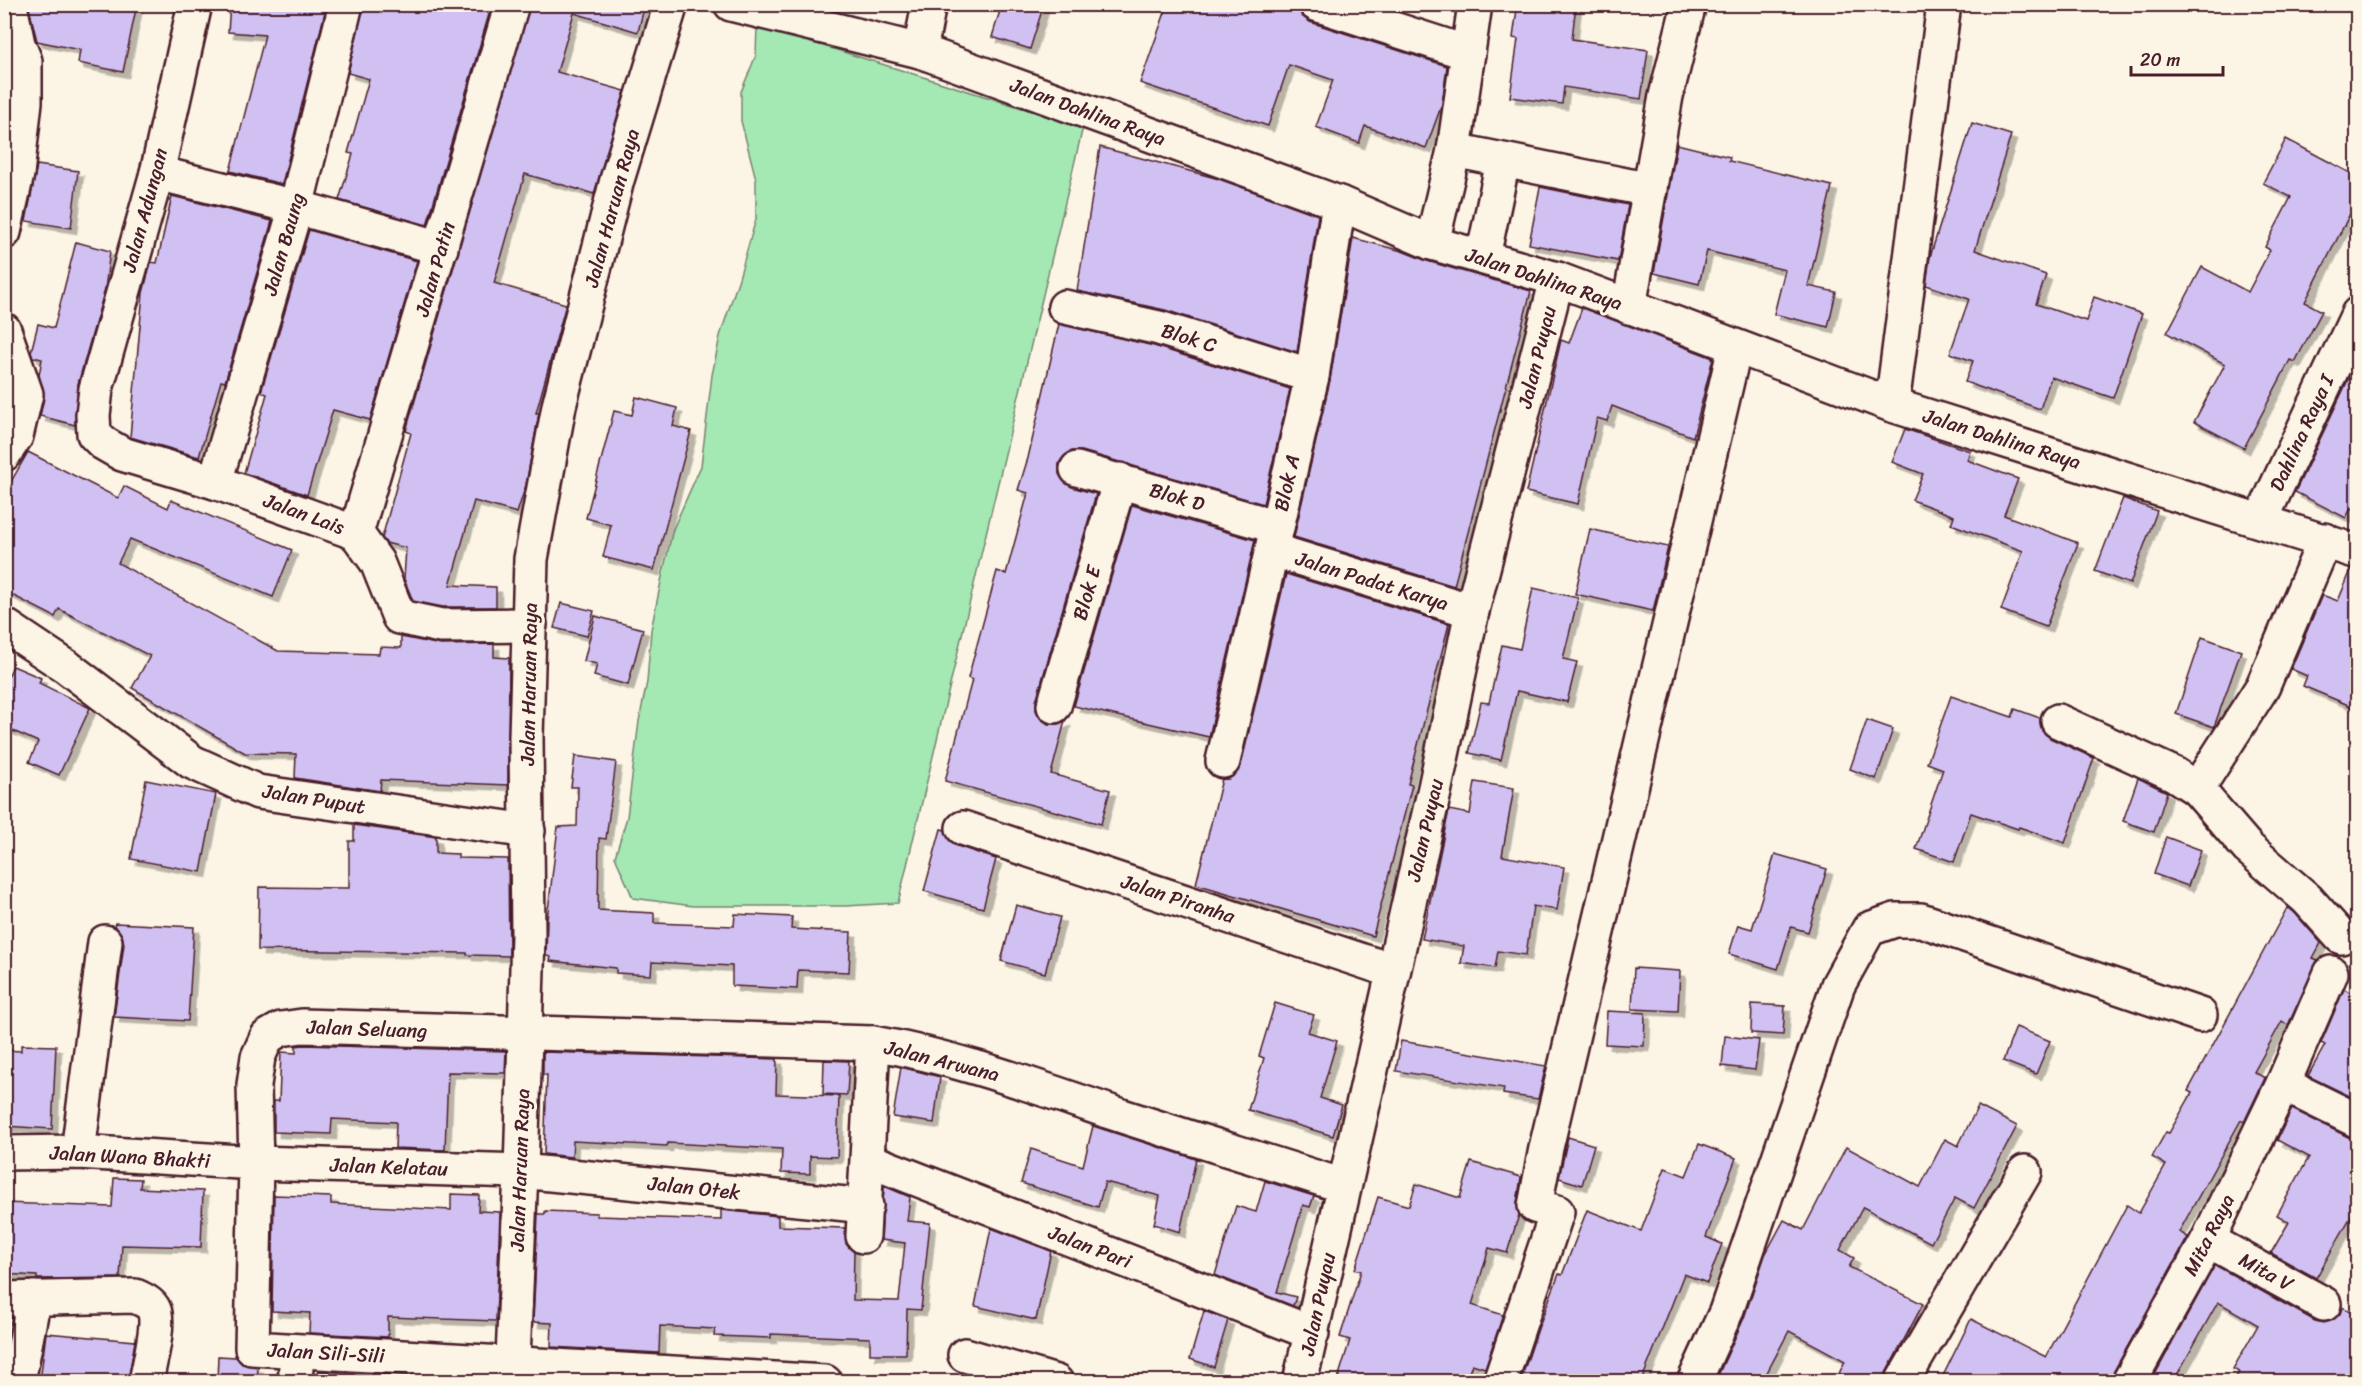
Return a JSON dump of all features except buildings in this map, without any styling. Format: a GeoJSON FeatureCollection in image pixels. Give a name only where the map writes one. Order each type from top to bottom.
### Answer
{"type":"FeatureCollection","features":[{"type":"Feature","properties":{"kind":"street","name":"Jalan Adungan"},"geometry":{"type":"LineString","coordinates":[[93,415],[96,389],[157,173],[195,4]]}},
{"type":"Feature","properties":{"kind":"street","name":"Jalan Baung"},"geometry":{"type":"LineString","coordinates":[[215,482],[296,207],[346,4]]}},
{"type":"Feature","properties":{"kind":"street","name":"Jalan Patin"},"geometry":{"type":"LineString","coordinates":[[356,533],[512,4]]}},
{"type":"Feature","properties":{"kind":"street","name":"Jalan Haruan Raya"},"geometry":{"type":"LineString","coordinates":[[512,1372],[525,1034],[528,831],[526,737],[531,559],[559,406],[617,180],[671,4]]}},
{"type":"Feature","properties":{"kind":"street","name":"Jalan Dahlina Raya"},"geometry":{"type":"LineString","coordinates":[[731,4],[920,51],[1338,203],[1432,243],[1557,279],[1892,405],[2358,552]]}},
{"type":"Feature","properties":{"kind":"street"},"geometry":{"type":"LineString","coordinates":[[920,51],[929,4]]}},
{"type":"Feature","properties":{"kind":"street"},"geometry":{"type":"LineString","coordinates":[[1317,4],[1468,53]]}},
{"type":"Feature","properties":{"kind":"street"},"geometry":{"type":"LineString","coordinates":[[1432,243],[1454,150],[1475,4]]}},
{"type":"Feature","properties":{"kind":"street"},"geometry":{"type":"LineString","coordinates":[[1629,307],[1666,96],[1689,4]]}},
{"type":"Feature","properties":{"kind":"street"},"geometry":{"type":"LineString","coordinates":[[1892,405],[1944,4]]}},
{"type":"Feature","properties":{"kind":"street"},"geometry":{"type":"LineString","coordinates":[[4,232],[17,174],[25,102],[26,61],[8,14]]}},
{"type":"Feature","properties":{"kind":"street"},"geometry":{"type":"LineString","coordinates":[[1454,150],[1650,190]]}},
{"type":"Feature","properties":{"kind":"street"},"geometry":{"type":"LineString","coordinates":[[1483,257],[1503,161]]}},
{"type":"Feature","properties":{"kind":"street"},"geometry":{"type":"LineString","coordinates":[[157,173],[296,207],[441,248]]}},
{"type":"Feature","properties":{"kind":"street","name":"Blok A"},"geometry":{"type":"LineString","coordinates":[[1223,761],[1312,376],[1338,203]]}},
{"type":"Feature","properties":{"kind":"street","name":"Jalan Puyau"},"geometry":{"type":"LineString","coordinates":[[1300,1382],[1472,611],[1557,279]]}},
{"type":"Feature","properties":{"kind":"street","name":"Blok C"},"geometry":{"type":"LineString","coordinates":[[1065,307],[1160,328],[1312,376]]}},
{"type":"Feature","properties":{"kind":"street","name":"Dahlina Raya I"},"geometry":{"type":"LineString","coordinates":[[2261,520],[2358,314]]}},
{"type":"Feature","properties":{"kind":"street"},"geometry":{"type":"LineString","coordinates":[[4,330],[26,394],[16,436],[4,454]]}},
{"type":"Feature","properties":{"kind":"street"},"geometry":{"type":"LineString","coordinates":[[1500,1382],[1557,1212],[1535,1206],[1546,1148],[1735,347]]}},
{"type":"Feature","properties":{"kind":"street","name":"Jalan Lais"},"geometry":{"type":"LineString","coordinates":[[93,415],[94,434],[103,443],[122,454],[215,482],[356,533],[377,562],[399,617],[441,626],[530,625]]}},
{"type":"Feature","properties":{"kind":"street","name":"Blok D"},"geometry":{"type":"LineString","coordinates":[[1077,469],[1120,480],[1275,539]]}},
{"type":"Feature","properties":{"kind":"street","name":"Blok E"},"geometry":{"type":"LineString","coordinates":[[1054,706],[1120,480]]}},
{"type":"Feature","properties":{"kind":"street","name":"Jalan Padat Karya"},"geometry":{"type":"LineString","coordinates":[[1275,539],[1472,611]]}},
{"type":"Feature","properties":{"kind":"street"},"geometry":{"type":"LineString","coordinates":[[2197,789],[2263,686],[2325,540]]}},
{"type":"Feature","properties":{"kind":"street","name":"Jalan Puput"},"geometry":{"type":"LineString","coordinates":[[4,625],[67,667],[192,762],[258,792],[528,831]]}},
{"type":"Feature","properties":{"kind":"street"},"geometry":{"type":"LineString","coordinates":[[2058,721],[2174,774],[2197,789],[2248,848],[2307,899],[2341,937]]}},
{"type":"Feature","properties":{"kind":"street","name":"Jalan Piranha"},"geometry":{"type":"LineString","coordinates":[[963,828],[1393,971]]}},
{"type":"Feature","properties":{"kind":"street"},"geometry":{"type":"LineString","coordinates":[[1694,1382],[1726,1312],[1838,985],[1869,929],[1894,920],[1921,920],[2200,1015]]}},
{"type":"Feature","properties":{"kind":"street"},"geometry":{"type":"LineString","coordinates":[[78,1152],[105,942]]}},
{"type":"Feature","properties":{"kind":"street","name":"Mita Raya"},"geometry":{"type":"LineString","coordinates":[[2140,1378],[2283,1084],[2331,973]]}},
{"type":"Feature","properties":{"kind":"street","name":"Jalan Seluang"},"geometry":{"type":"LineString","coordinates":[[256,1163],[254,1085],[258,1057],[267,1037],[281,1029],[302,1026],[525,1034]]}},
{"type":"Feature","properties":{"kind":"street","name":"Jalan Arwana"},"geometry":{"type":"LineString","coordinates":[[525,1034],[873,1043],[902,1048],[988,1070],[1116,1114],[1343,1186]]}},
{"type":"Feature","properties":{"kind":"street"},"geometry":{"type":"LineString","coordinates":[[868,1160],[873,1043]]}},
{"type":"Feature","properties":{"kind":"street"},"geometry":{"type":"LineString","coordinates":[[2283,1084],[2358,1121]]}},
{"type":"Feature","properties":{"kind":"street","name":"Jalan Wana Bhakti"},"geometry":{"type":"LineString","coordinates":[[4,1153],[78,1152],[256,1163]]}},
{"type":"Feature","properties":{"kind":"street","name":"Jalan Otek"},"geometry":{"type":"LineString","coordinates":[[521,1171],[865,1221],[868,1160]]}},
{"type":"Feature","properties":{"kind":"street","name":"Jalan Pari"},"geometry":{"type":"LineString","coordinates":[[868,1160],[1312,1334]]}},
{"type":"Feature","properties":{"kind":"street","name":"Jalan Kelatau"},"geometry":{"type":"LineString","coordinates":[[256,1163],[521,1171]]}},
{"type":"Feature","properties":{"kind":"street","name":"Jalan Sili-Sili"},"geometry":{"type":"LineString","coordinates":[[256,1163],[252,1348],[296,1367],[825,1382]]}},
{"type":"Feature","properties":{"kind":"street"},"geometry":{"type":"LineString","coordinates":[[1902,1382],[2025,1172]]}},
{"type":"Feature","properties":{"kind":"street","name":"Mita V"},"geometry":{"type":"LineString","coordinates":[[2208,1240],[2324,1304]]}},
{"type":"Feature","properties":{"kind":"street"},"geometry":{"type":"LineString","coordinates":[[18,1382],[19,1299],[135,1296],[145,1300],[154,1308],[156,1319],[146,1382]]}},
{"type":"Feature","properties":{"kind":"street"},"geometry":{"type":"LineString","coordinates":[[965,1355],[1056,1382]]}},
{"type":"Feature","properties":{"kind":"green space"},"geometry":{"type":"Polygon","coordinates":[[[757,25],[1083,127],[898,903],[846,906],[693,906],[633,898],[615,857],[627,817],[639,721],[647,682],[651,630],[663,572],[673,529],[701,466],[712,375],[720,336],[756,219],[756,179],[741,121],[741,92],[756,55],[757,25]]]}}]}
